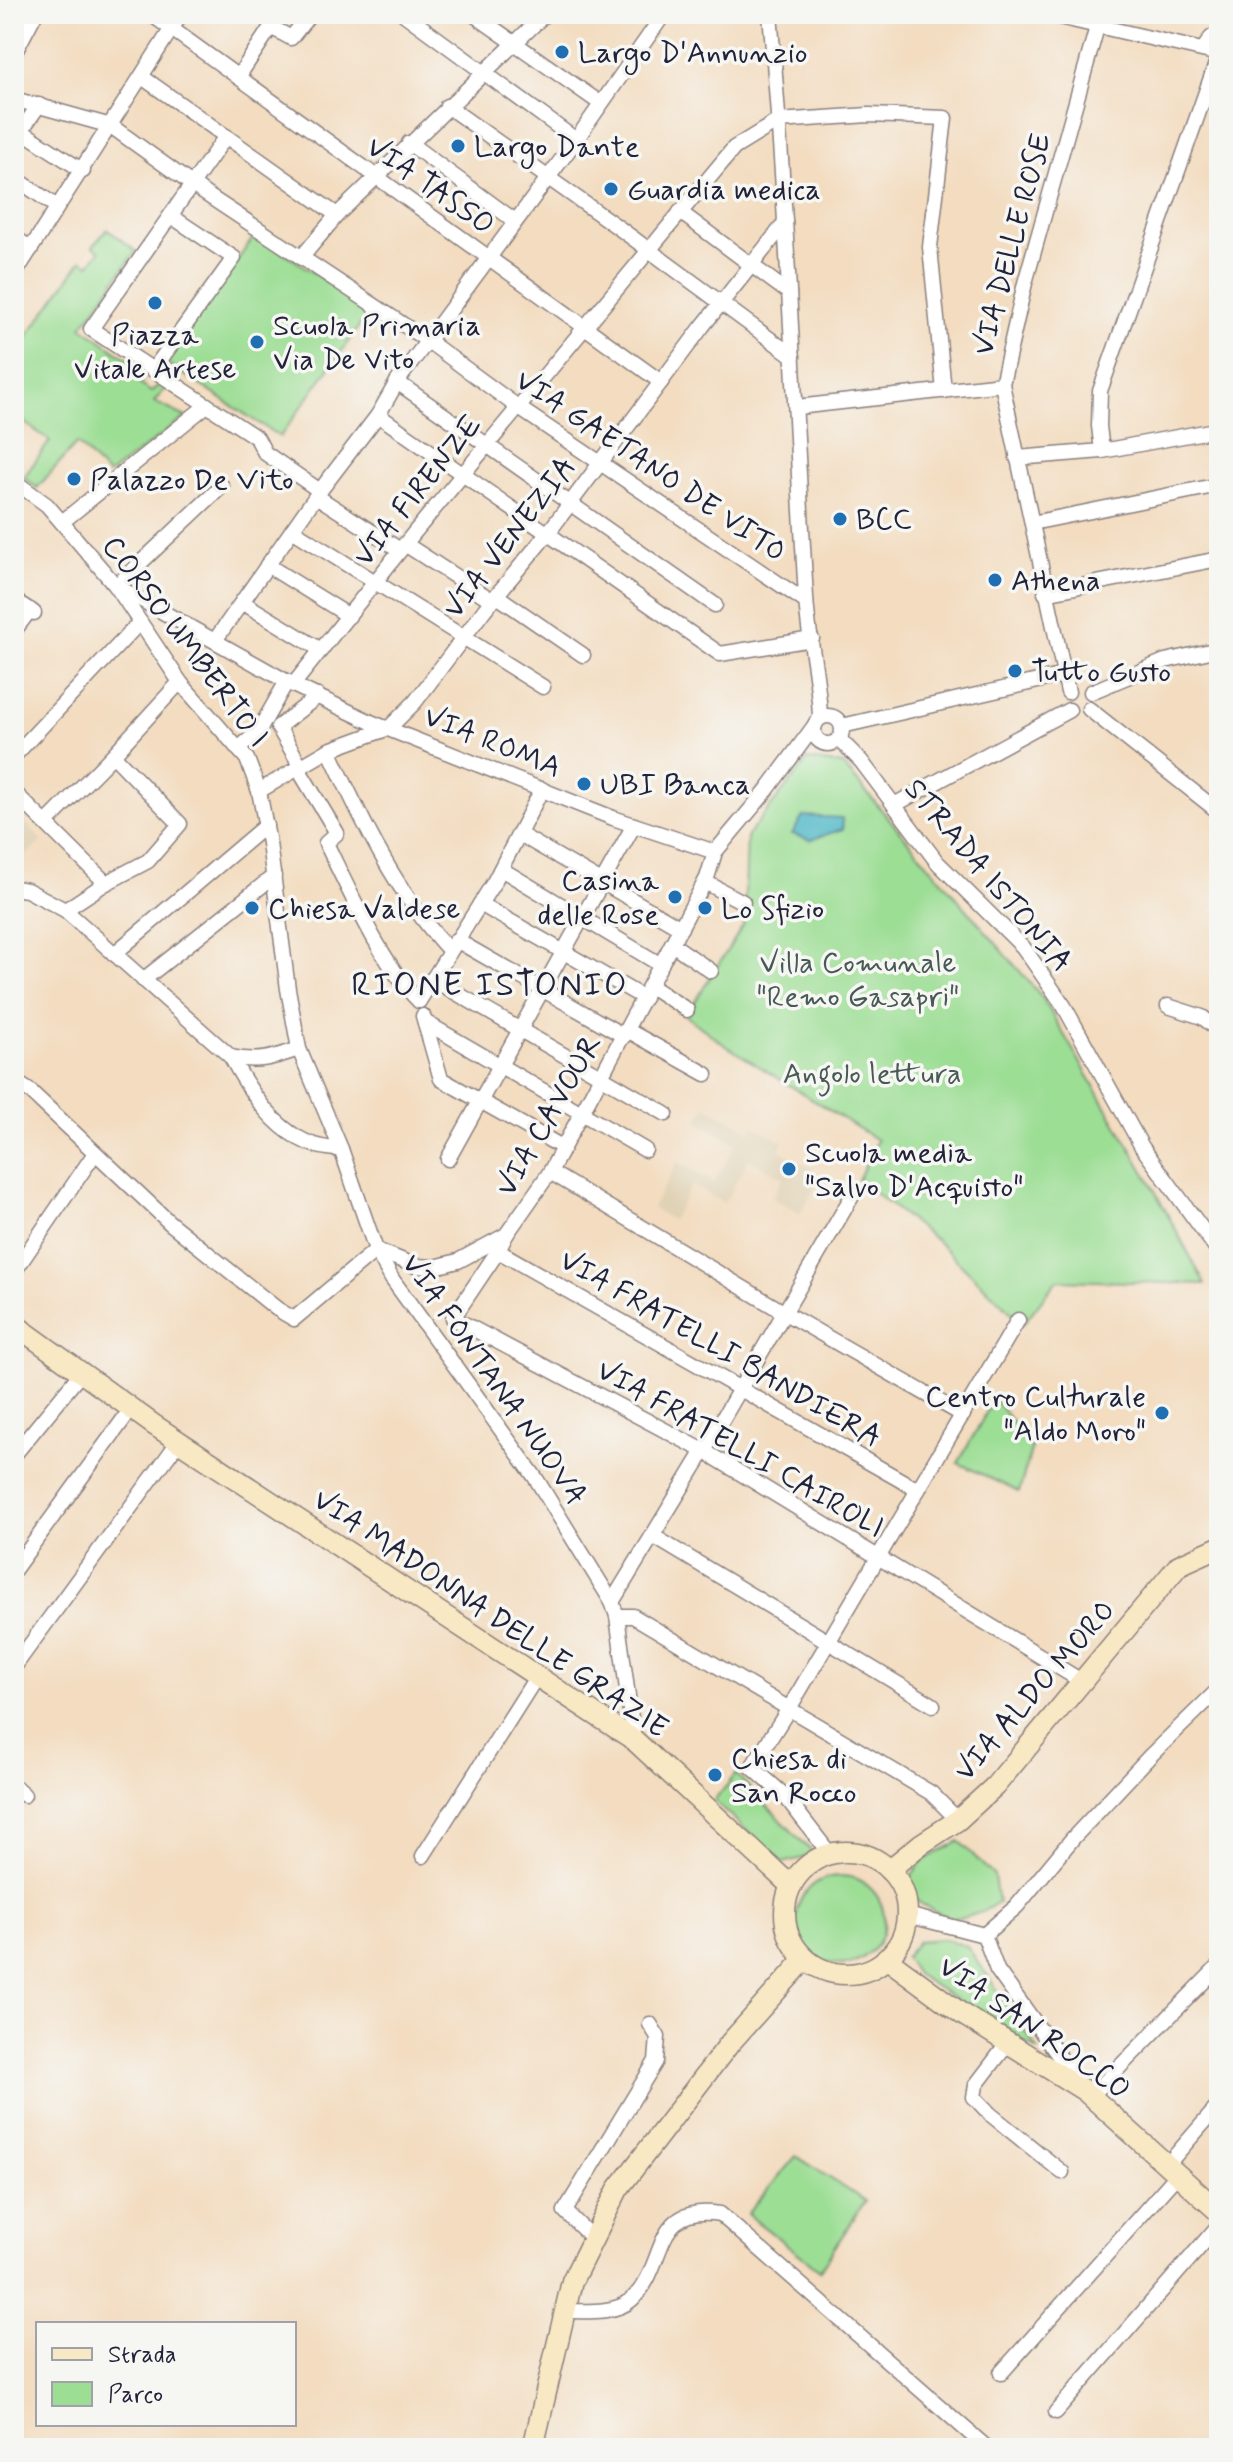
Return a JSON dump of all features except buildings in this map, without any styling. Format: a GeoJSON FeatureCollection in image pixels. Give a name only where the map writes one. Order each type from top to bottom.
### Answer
{"type":"FeatureCollection","features":[{"type":"Feature","properties":{"kind":"main road","name":"VIA MADONNA DELLE GRAZIE"},"geometry":{"type":"LineString","coordinates":[[14,1324],[131,1409],[634,1740],[791,1886]]}},
{"type":"Feature","properties":{"kind":"main road","name":"VIA ALDO MORO"},"geometry":{"type":"LineString","coordinates":[[889,1870],[958,1820],[995,1786],[1179,1565],[1219,1547]]}},
{"type":"Feature","properties":{"kind":"main road"},"geometry":{"type":"LineString","coordinates":[[846,1852],[877,1860],[889,1870],[902,1891],[907,1915],[897,1946],[886,1958],[872,1968],[855,1973],[828,1971],[805,1959],[793,1943],[786,1924],[785,1905],[791,1886],[801,1871],[814,1860],[846,1852]]}},
{"type":"Feature","properties":{"kind":"main road","name":"VIA SAN ROCCO"},"geometry":{"type":"LineString","coordinates":[[886,1958],[962,2014],[1088,2094],[1219,2212]]}},
{"type":"Feature","properties":{"kind":"main road"},"geometry":{"type":"LineString","coordinates":[[533,2448],[572,2281],[618,2189],[730,2043],[805,1959]]}},
{"type":"Feature","properties":{"kind":"street"},"geometry":{"type":"LineString","coordinates":[[14,54],[18,38],[35,14]]}},
{"type":"Feature","properties":{"kind":"street","name":"VIA TASSO"},"geometry":{"type":"LineString","coordinates":[[151,14],[661,382]]}},
{"type":"Feature","properties":{"kind":"street"},"geometry":{"type":"LineString","coordinates":[[14,274],[181,14]]}},
{"type":"Feature","properties":{"kind":"street"},"geometry":{"type":"LineString","coordinates":[[238,77],[271,27],[291,38],[310,14]]}},
{"type":"Feature","properties":{"kind":"street"},"geometry":{"type":"LineString","coordinates":[[404,14],[576,140]]}},
{"type":"Feature","properties":{"kind":"street"},"geometry":{"type":"LineString","coordinates":[[473,14],[600,103]]}},
{"type":"Feature","properties":{"kind":"street"},"geometry":{"type":"LineString","coordinates":[[301,258],[374,177],[545,14]]}},
{"type":"Feature","properties":{"kind":"street"},"geometry":{"type":"LineString","coordinates":[[216,639],[378,415],[397,382],[576,140],[664,14]]}},
{"type":"Feature","properties":{"kind":"street"},"geometry":{"type":"LineString","coordinates":[[770,14],[797,407],[806,602],[819,683],[815,734],[823,743],[832,744],[841,733],[1064,675]]}},
{"type":"Feature","properties":{"kind":"street"},"geometry":{"type":"LineString","coordinates":[[1046,14],[1219,54],[1100,391],[1102,451]]}},
{"type":"Feature","properties":{"kind":"street","name":"VIA DELLE ROSE"},"geometry":{"type":"LineString","coordinates":[[1068,692],[1002,384],[1025,283],[1097,27]]}},
{"type":"Feature","properties":{"kind":"street"},"geometry":{"type":"LineString","coordinates":[[1203,50],[1219,32]]}},
{"type":"Feature","properties":{"kind":"street"},"geometry":{"type":"LineString","coordinates":[[142,77],[337,215]]}},
{"type":"Feature","properties":{"kind":"street","name":"VIA GAETANO DE VITO"},"geometry":{"type":"LineString","coordinates":[[14,99],[111,126],[806,602]]}},
{"type":"Feature","properties":{"kind":"street"},"geometry":{"type":"LineString","coordinates":[[39,105],[18,128],[83,171]]}},
{"type":"Feature","properties":{"kind":"street"},"geometry":{"type":"LineString","coordinates":[[447,106],[793,356]]}},
{"type":"Feature","properties":{"kind":"street"},"geometry":{"type":"LineString","coordinates":[[778,121],[869,115],[945,118],[930,247],[944,391]]}},
{"type":"Feature","properties":{"kind":"street","name":"VIA FIRENZE"},"geometry":{"type":"LineString","coordinates":[[272,724],[290,683],[321,650],[647,250],[734,148],[778,121]]}},
{"type":"Feature","properties":{"kind":"street"},"geometry":{"type":"LineString","coordinates":[[226,136],[91,329],[257,438],[265,453],[318,494],[403,547],[495,598],[583,655]]}},
{"type":"Feature","properties":{"kind":"street"},"geometry":{"type":"LineString","coordinates":[[409,143],[515,221]]}},
{"type":"Feature","properties":{"kind":"street"},"geometry":{"type":"LineString","coordinates":[[14,177],[57,207]]}},
{"type":"Feature","properties":{"kind":"street"},"geometry":{"type":"LineString","coordinates":[[680,212],[789,293]]}},
{"type":"Feature","properties":{"kind":"street"},"geometry":{"type":"LineString","coordinates":[[153,370],[234,258],[171,216]]}},
{"type":"Feature","properties":{"kind":"street","name":"VIA VENEZIA"},"geometry":{"type":"LineString","coordinates":[[389,728],[415,702],[548,533],[785,223]]}},
{"type":"Feature","properties":{"kind":"street"},"geometry":{"type":"LineString","coordinates":[[14,237],[31,249]]}},
{"type":"Feature","properties":{"kind":"street"},"geometry":{"type":"LineString","coordinates":[[397,382],[715,605]]}},
{"type":"Feature","properties":{"kind":"street"},"geometry":{"type":"LineString","coordinates":[[797,407],[1002,384]]}},
{"type":"Feature","properties":{"kind":"street"},"geometry":{"type":"LineString","coordinates":[[62,522],[207,405]]}},
{"type":"Feature","properties":{"kind":"street"},"geometry":{"type":"LineString","coordinates":[[378,415],[720,654],[812,639]]}},
{"type":"Feature","properties":{"kind":"street"},"geometry":{"type":"LineString","coordinates":[[1017,458],[1102,451],[1210,431]]}},
{"type":"Feature","properties":{"kind":"street","name":"CORSO UMBERTO I"},"geometry":{"type":"LineString","coordinates":[[14,481],[47,505],[116,586],[180,682],[247,759],[259,791],[266,825],[299,1049]]}},
{"type":"Feature","properties":{"kind":"street"},"geometry":{"type":"LineString","coordinates":[[1032,523],[1219,485]]}},
{"type":"Feature","properties":{"kind":"street"},"geometry":{"type":"LineString","coordinates":[[116,586],[222,486]]}},
{"type":"Feature","properties":{"kind":"street"},"geometry":{"type":"LineString","coordinates":[[292,530],[543,687]]}},
{"type":"Feature","properties":{"kind":"street"},"geometry":{"type":"LineString","coordinates":[[1045,593],[1219,559]]}},
{"type":"Feature","properties":{"kind":"street"},"geometry":{"type":"LineString","coordinates":[[267,565],[349,616]]}},
{"type":"Feature","properties":{"kind":"street","name":"VIA ROMA"},"geometry":{"type":"LineString","coordinates":[[116,586],[290,683],[373,723],[634,825],[715,852]]}},
{"type":"Feature","properties":{"kind":"street"},"geometry":{"type":"LineString","coordinates":[[14,600],[32,612],[14,631]]}},
{"type":"Feature","properties":{"kind":"street"},"geometry":{"type":"LineString","coordinates":[[242,602],[321,650]]}},
{"type":"Feature","properties":{"kind":"street"},"geometry":{"type":"LineString","coordinates":[[14,756],[140,622]]}},
{"type":"Feature","properties":{"kind":"street"},"geometry":{"type":"LineString","coordinates":[[1069,710],[1065,701],[1068,692],[1079,686],[1091,692],[1165,661],[1219,649]]}},
{"type":"Feature","properties":{"kind":"street"},"geometry":{"type":"LineString","coordinates":[[47,822],[180,682]]}},
{"type":"Feature","properties":{"kind":"street"},"geometry":{"type":"LineString","coordinates":[[894,805],[1069,710],[1082,714],[1093,701],[1091,692]]}},
{"type":"Feature","properties":{"kind":"street"},"geometry":{"type":"LineString","coordinates":[[238,749],[258,732],[318,696]]}},
{"type":"Feature","properties":{"kind":"street"},"geometry":{"type":"LineString","coordinates":[[1089,709],[1219,812]]}},
{"type":"Feature","properties":{"kind":"street"},"geometry":{"type":"LineString","coordinates":[[715,852],[818,722],[834,716],[841,733]]}},
{"type":"Feature","properties":{"kind":"street"},"geometry":{"type":"LineString","coordinates":[[272,724],[337,833],[326,843],[354,902],[405,987],[419,1001],[441,1079],[562,1147]]}},
{"type":"Feature","properties":{"kind":"street"},"geometry":{"type":"LineString","coordinates":[[259,791],[329,750],[389,728]]}},
{"type":"Feature","properties":{"kind":"street","name":"STRADA ISTONIA"},"geometry":{"type":"LineString","coordinates":[[841,733],[937,862],[1023,947],[1064,1006],[1142,1147],[1219,1252]]}},
{"type":"Feature","properties":{"kind":"street"},"geometry":{"type":"LineString","coordinates":[[329,750],[379,850],[422,921],[452,945],[706,1074]]}},
{"type":"Feature","properties":{"kind":"street"},"geometry":{"type":"LineString","coordinates":[[65,910],[106,883],[148,861],[180,824],[113,755]]}},
{"type":"Feature","properties":{"kind":"street"},"geometry":{"type":"LineString","coordinates":[[419,1001],[501,869],[542,789]]}},
{"type":"Feature","properties":{"kind":"street"},"geometry":{"type":"LineString","coordinates":[[14,792],[106,883]]}},
{"type":"Feature","properties":{"kind":"street"},"geometry":{"type":"LineString","coordinates":[[114,954],[266,825]]}},
{"type":"Feature","properties":{"kind":"street"},"geometry":{"type":"LineString","coordinates":[[448,1159],[634,825]]}},
{"type":"Feature","properties":{"kind":"street"},"geometry":{"type":"LineString","coordinates":[[519,834],[681,928]]}},
{"type":"Feature","properties":{"kind":"street","name":"VIA CAVOUR"},"geometry":{"type":"LineString","coordinates":[[376,1250],[416,1266],[435,1267],[458,1261],[506,1235],[550,1172],[626,1033],[705,882],[715,852]]}},
{"type":"Feature","properties":{"kind":"street"},"geometry":{"type":"LineString","coordinates":[[501,869],[661,965]]}},
{"type":"Feature","properties":{"kind":"street"},"geometry":{"type":"LineString","coordinates":[[143,980],[274,876]]}},
{"type":"Feature","properties":{"kind":"street"},"geometry":{"type":"LineString","coordinates":[[705,882],[743,902]]}},
{"type":"Feature","properties":{"kind":"street"},"geometry":{"type":"LineString","coordinates":[[14,888],[27,890],[65,910],[231,1057],[248,1090],[273,1118],[299,1140],[323,1149],[341,1149]]}},
{"type":"Feature","properties":{"kind":"street"},"geometry":{"type":"LineString","coordinates":[[480,904],[563,953],[687,1010]]}},
{"type":"Feature","properties":{"kind":"street"},"geometry":{"type":"LineString","coordinates":[[672,944],[711,971]]}},
{"type":"Feature","properties":{"kind":"street"},"geometry":{"type":"LineString","coordinates":[[432,979],[666,1114]]}},
{"type":"Feature","properties":{"kind":"street"},"geometry":{"type":"LineString","coordinates":[[1168,1006],[1202,1017],[1219,1030]]}},
{"type":"Feature","properties":{"kind":"street"},"geometry":{"type":"LineString","coordinates":[[425,1022],[645,1150]]}},
{"type":"Feature","properties":{"kind":"street"},"geometry":{"type":"LineString","coordinates":[[231,1057],[250,1061],[299,1049]]}},
{"type":"Feature","properties":{"kind":"street","name":"VIA FONTANA NUOVA"},"geometry":{"type":"LineString","coordinates":[[299,1049],[341,1149],[376,1250],[392,1279],[535,1477],[614,1609],[634,1740]]}},
{"type":"Feature","properties":{"kind":"street"},"geometry":{"type":"LineString","coordinates":[[14,1081],[31,1092],[170,1223],[277,1309],[294,1319],[376,1250]]}},
{"type":"Feature","properties":{"kind":"street"},"geometry":{"type":"LineString","coordinates":[[14,1272],[95,1153]]}},
{"type":"Feature","properties":{"kind":"street"},"geometry":{"type":"LineString","coordinates":[[550,1172],[963,1415]]}},
{"type":"Feature","properties":{"kind":"street"},"geometry":{"type":"LineString","coordinates":[[855,1191],[653,1536],[614,1609],[633,1616],[790,1707],[931,1793],[958,1820]]}},
{"type":"Feature","properties":{"kind":"street","name":"VIA FRATELLI CAIROLI"},"geometry":{"type":"LineString","coordinates":[[506,1235],[453,1318],[704,1451],[1083,1682]]}},
{"type":"Feature","properties":{"kind":"street","name":"VIA FRATELLI BANDIERA"},"geometry":{"type":"LineString","coordinates":[[498,1251],[918,1490]]}},
{"type":"Feature","properties":{"kind":"street"},"geometry":{"type":"LineString","coordinates":[[830,1854],[785,1796],[752,1767],[1018,1320]]}},
{"type":"Feature","properties":{"kind":"street"},"geometry":{"type":"LineString","coordinates":[[14,1455],[81,1373]]}},
{"type":"Feature","properties":{"kind":"street"},"geometry":{"type":"LineString","coordinates":[[14,1570],[131,1409]]}},
{"type":"Feature","properties":{"kind":"street"},"geometry":{"type":"LineString","coordinates":[[14,1667],[179,1441]]}},
{"type":"Feature","properties":{"kind":"street"},"geometry":{"type":"LineString","coordinates":[[653,1536],[933,1705]]}},
{"type":"Feature","properties":{"kind":"street"},"geometry":{"type":"LineString","coordinates":[[423,1856],[537,1676]]}},
{"type":"Feature","properties":{"kind":"street"},"geometry":{"type":"LineString","coordinates":[[984,1935],[1017,1906],[1073,1838],[1219,1689]]}},
{"type":"Feature","properties":{"kind":"street"},"geometry":{"type":"LineString","coordinates":[[907,1915],[984,1935]]}},
{"type":"Feature","properties":{"kind":"street"},"geometry":{"type":"LineString","coordinates":[[984,1935],[997,1970],[1088,2094],[1219,1966]]}},
{"type":"Feature","properties":{"kind":"street"},"geometry":{"type":"LineString","coordinates":[[593,2239],[565,2211],[656,2061],[658,2037],[650,2024]]}},
{"type":"Feature","properties":{"kind":"street"},"geometry":{"type":"LineString","coordinates":[[1008,2043],[976,2085],[974,2097],[990,2114],[1062,2172]]}},
{"type":"Feature","properties":{"kind":"street"},"geometry":{"type":"LineString","coordinates":[[1001,2373],[1172,2170],[1219,2105]]}},
{"type":"Feature","properties":{"kind":"street"},"geometry":{"type":"LineString","coordinates":[[564,2311],[609,2309],[630,2302],[643,2286],[665,2237],[677,2220],[697,2211],[720,2214],[987,2448]]}},
{"type":"Feature","properties":{"kind":"street"},"geometry":{"type":"LineString","coordinates":[[1056,2412],[1219,2225]]}},
{"type":"Feature","properties":{"kind":"shaded area"},"geometry":{"type":"Polygon","coordinates":[[[14,810],[42,841],[14,866],[14,810]]]}},
{"type":"Feature","properties":{"kind":"shaded area","name":"Scuola media \"Salvo D'Acquisto\""},"geometry":{"type":"Polygon","coordinates":[[[706,1106],[751,1131],[754,1126],[783,1142],[779,1150],[822,1175],[800,1214],[772,1198],[783,1178],[749,1159],[724,1203],[692,1185],[672,1220],[652,1208],[678,1162],[714,1182],[736,1144],[697,1121],[706,1106]]]}},
{"type":"Feature","properties":{"kind":"green space"},"geometry":{"type":"Polygon","coordinates":[[[107,229],[136,251],[82,327],[148,373],[140,384],[151,392],[161,383],[168,386],[154,402],[186,417],[108,475],[77,443],[37,488],[24,477],[50,441],[14,415],[14,355],[82,260],[89,265],[100,251],[93,246],[107,229]]]}},
{"type":"Feature","properties":{"kind":"green space"},"geometry":{"type":"Polygon","coordinates":[[[256,234],[370,311],[280,437],[165,362],[256,234]]]}},
{"type":"Feature","properties":{"kind":"green space","name":"Villa Comunale \"Remo Gasapri\""},"geometry":{"type":"Polygon","coordinates":[[[808,760],[843,765],[1042,997],[1148,1178],[1205,1284],[1057,1280],[1023,1324],[937,1241],[858,1180],[877,1140],[725,1045],[686,1016],[744,924],[747,836],[808,760]]]}},
{"type":"Feature","properties":{"kind":"green space"},"geometry":{"type":"Polygon","coordinates":[[[994,1399],[1032,1447],[1019,1492],[958,1463],[994,1399]]]}},
{"type":"Feature","properties":{"kind":"green space"},"geometry":{"type":"Polygon","coordinates":[[[736,1774],[815,1855],[783,1863],[714,1801],[736,1774]]]}},
{"type":"Feature","properties":{"kind":"green space"},"geometry":{"type":"Polygon","coordinates":[[[959,1841],[994,1876],[998,1903],[974,1914],[955,1918],[914,1899],[909,1879],[922,1861],[959,1841]]]}},
{"type":"Feature","properties":{"kind":"green space"},"geometry":{"type":"Polygon","coordinates":[[[840,1876],[865,1883],[877,1895],[884,1920],[877,1945],[865,1957],[840,1964],[815,1957],[803,1945],[796,1920],[803,1895],[815,1883],[840,1876]]]}},
{"type":"Feature","properties":{"kind":"green space"},"geometry":{"type":"Polygon","coordinates":[[[942,1939],[967,1946],[1039,2051],[916,1974],[905,1957],[918,1941],[942,1939]]]}},
{"type":"Feature","properties":{"kind":"green space"},"geometry":{"type":"Polygon","coordinates":[[[796,2156],[865,2201],[820,2270],[747,2214],[796,2156]]]}},
{"type":"Feature","properties":{"kind":"water"},"geometry":{"type":"Polygon","coordinates":[[[803,816],[842,818],[843,829],[810,840],[792,834],[803,816]]]}},
{"type":"Feature","properties":{"kind":"place","name":"Largo D'Annunzio"},"geometry":{"type":"Point","coordinates":[562,52]}},
{"type":"Feature","properties":{"kind":"place","name":"Largo Dante"},"geometry":{"type":"Point","coordinates":[458,146]}},
{"type":"Feature","properties":{"kind":"place","name":"Guardia medica"},"geometry":{"type":"Point","coordinates":[611,189]}},
{"type":"Feature","properties":{"kind":"place","name":"Piazza Vitale Artese"},"geometry":{"type":"Point","coordinates":[155,303]}},
{"type":"Feature","properties":{"kind":"place","name":"Scuola Primaria Via De Vito"},"geometry":{"type":"Point","coordinates":[257,342]}},
{"type":"Feature","properties":{"kind":"place","name":"Palazzo De Vito"},"geometry":{"type":"Point","coordinates":[74,479]}},
{"type":"Feature","properties":{"kind":"place","name":"BCC"},"geometry":{"type":"Point","coordinates":[840,519]}},
{"type":"Feature","properties":{"kind":"place","name":"Athena"},"geometry":{"type":"Point","coordinates":[995,580]}},
{"type":"Feature","properties":{"kind":"place","name":"Tutto Gusto"},"geometry":{"type":"Point","coordinates":[1015,671]}},
{"type":"Feature","properties":{"kind":"place","name":"UBI Banca"},"geometry":{"type":"Point","coordinates":[584,784]}},
{"type":"Feature","properties":{"kind":"place","name":"Casina delle Rose"},"geometry":{"type":"Point","coordinates":[675,897]}},
{"type":"Feature","properties":{"kind":"place","name":"Chiesa Valdese"},"geometry":{"type":"Point","coordinates":[252,908]}},
{"type":"Feature","properties":{"kind":"place","name":"Lo Sfizio"},"geometry":{"type":"Point","coordinates":[705,908]}},
{"type":"Feature","properties":{"kind":"place","name":"Scuola media \"Salvo D'Acquisto\""},"geometry":{"type":"Point","coordinates":[789,1169]}},
{"type":"Feature","properties":{"kind":"place","name":"Centro Culturale \"Aldo Moro\""},"geometry":{"type":"Point","coordinates":[1162,1413]}},
{"type":"Feature","properties":{"kind":"place","name":"Chiesa di San Rocco"},"geometry":{"type":"Point","coordinates":[715,1775]}},
{"type":"Feature","properties":{"kind":"district","name":"RIONE ISTONIO"},"geometry":{"type":"Point","coordinates":[490,983]}},
{"type":"Feature","properties":{"kind":"park label","name":"Angolo lettura"},"geometry":{"type":"Point","coordinates":[872,1073]}}]}
